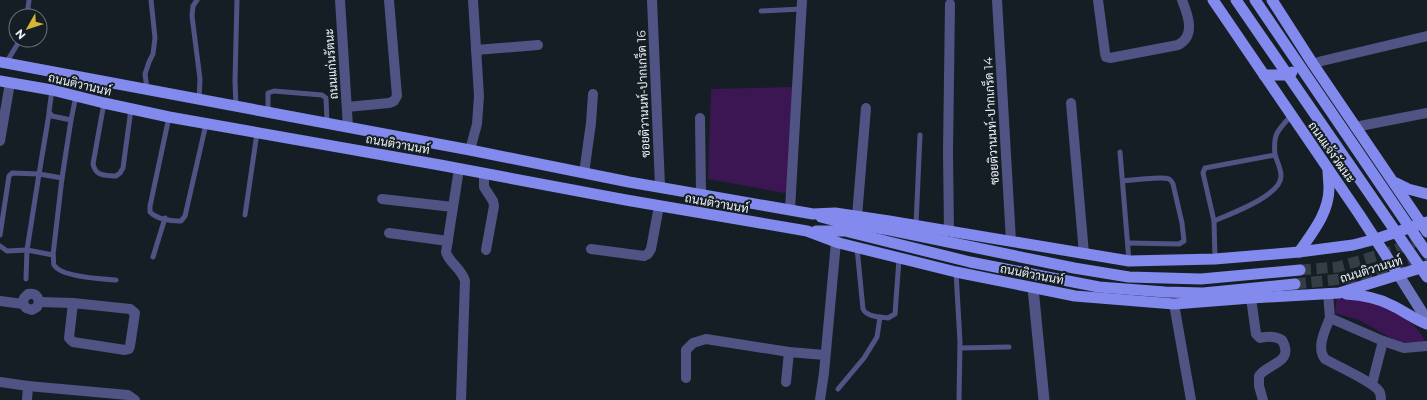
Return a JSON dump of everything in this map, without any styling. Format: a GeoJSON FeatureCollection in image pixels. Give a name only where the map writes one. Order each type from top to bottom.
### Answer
{"type":"FeatureCollection","features":[{"type":"Feature","properties":{"kind":"main road","name":"ถนนแจ้งวัฒนะ"},"geometry":{"type":"LineString","coordinates":[[1213,0],[1376,239],[1427,320]]}},
{"type":"Feature","properties":{"kind":"main road","name":"ถนนแจ้งวัฒนะ"},"geometry":{"type":"LineString","coordinates":[[1236,0],[1427,277]]}},
{"type":"Feature","properties":{"kind":"main road","name":"ถนนแจ้งวัฒนะ"},"geometry":{"type":"LineString","coordinates":[[1255,0],[1427,253]]}},
{"type":"Feature","properties":{"kind":"main road"},"geometry":{"type":"LineString","coordinates":[[1272,0],[1355,127],[1425,226]]}},
{"type":"Feature","properties":{"kind":"main road"},"geometry":{"type":"LineString","coordinates":[[1264,75],[1289,75],[1298,66],[1302,59],[1301,45]]}},
{"type":"Feature","properties":{"kind":"main road","name":"ถนนติวานนท์"},"geometry":{"type":"LineString","coordinates":[[3,62],[584,173],[790,210],[813,214],[836,213],[857,216],[1129,261],[1215,259],[1298,252],[1353,245],[1425,226]]}},
{"type":"Feature","properties":{"kind":"main road","name":"ถนนติวานนท์"},"geometry":{"type":"LineString","coordinates":[[5,82],[76,95],[104,103],[206,124],[658,206],[807,231],[836,242],[899,259],[1075,296],[1174,304],[1334,293],[1427,266]]}},
{"type":"Feature","properties":{"kind":"main road"},"geometry":{"type":"LineString","coordinates":[[1298,252],[1314,231],[1325,211],[1329,189],[1328,169]]}},
{"type":"Feature","properties":{"kind":"main road"},"geometry":{"type":"LineString","coordinates":[[1394,182],[1408,189],[1427,194]]}},
{"type":"Feature","properties":{"kind":"main road"},"geometry":{"type":"LineString","coordinates":[[813,214],[836,221],[890,230],[1074,268],[1129,277],[1202,279],[1300,270]]}},
{"type":"Feature","properties":{"kind":"main road"},"geometry":{"type":"LineString","coordinates":[[807,231],[845,231],[970,262],[1099,287],[1203,293],[1295,284]]}},
{"type":"Feature","properties":{"kind":"main road"},"geometry":{"type":"LineString","coordinates":[[1334,293],[1360,295],[1391,305],[1416,320],[1427,324]]}},
{"type":"Feature","properties":{"kind":"street","name":"ถนนแก่นรัตนะ"},"geometry":{"type":"LineString","coordinates":[[340,0],[348,127]]}},
{"type":"Feature","properties":{"kind":"street"},"geometry":{"type":"LineString","coordinates":[[347,107],[389,103],[394,101],[397,96],[389,0]]}},
{"type":"Feature","properties":{"kind":"street"},"geometry":{"type":"LineString","coordinates":[[470,150],[477,124],[479,96],[473,0]]}},
{"type":"Feature","properties":{"kind":"street","name":"ซอยติวานนท์-ปากเกร็ด 16"},"geometry":{"type":"LineString","coordinates":[[652,0],[660,186]]}},
{"type":"Feature","properties":{"kind":"street","name":"ซอยติวานนท์-ปากเกร็ด 14"},"geometry":{"type":"LineString","coordinates":[[997,0],[1011,241]]}},
{"type":"Feature","properties":{"kind":"street"},"geometry":{"type":"LineString","coordinates":[[1098,0],[1105,53],[1106,56],[1110,58],[1183,43],[1187,38],[1189,27],[1182,0]]}},
{"type":"Feature","properties":{"kind":"street"},"geometry":{"type":"LineString","coordinates":[[790,210],[801,4]]}},
{"type":"Feature","properties":{"kind":"street"},"geometry":{"type":"LineString","coordinates":[[949,231],[948,152],[950,4]]}},
{"type":"Feature","properties":{"kind":"street"},"geometry":{"type":"LineString","coordinates":[[1313,64],[1322,60],[1427,36]]}},
{"type":"Feature","properties":{"kind":"street"},"geometry":{"type":"LineString","coordinates":[[476,50],[538,45]]}},
{"type":"Feature","properties":{"kind":"street"},"geometry":{"type":"LineString","coordinates":[[0,141],[5,82]]}},
{"type":"Feature","properties":{"kind":"street"},"geometry":{"type":"LineString","coordinates":[[584,173],[593,94]]}},
{"type":"Feature","properties":{"kind":"street"},"geometry":{"type":"LineString","coordinates":[[1071,103],[1084,254]]}},
{"type":"Feature","properties":{"kind":"street"},"geometry":{"type":"LineString","coordinates":[[857,216],[866,108]]}},
{"type":"Feature","properties":{"kind":"street"},"geometry":{"type":"LineString","coordinates":[[1355,127],[1427,113]]}},
{"type":"Feature","properties":{"kind":"street"},"geometry":{"type":"LineString","coordinates":[[700,118],[701,194]]}},
{"type":"Feature","properties":{"kind":"street"},"geometry":{"type":"LineString","coordinates":[[459,169],[446,252],[447,257],[464,276],[465,281],[461,400]]}},
{"type":"Feature","properties":{"kind":"street"},"geometry":{"type":"LineString","coordinates":[[484,174],[484,187],[493,201],[494,206],[486,250]]}},
{"type":"Feature","properties":{"kind":"street"},"geometry":{"type":"LineString","coordinates":[[382,198],[453,207]]}},
{"type":"Feature","properties":{"kind":"street"},"geometry":{"type":"LineString","coordinates":[[591,249],[644,256],[648,254],[651,249],[658,206]]}},
{"type":"Feature","properties":{"kind":"street"},"geometry":{"type":"LineString","coordinates":[[389,233],[448,242]]}},
{"type":"Feature","properties":{"kind":"street"},"geometry":{"type":"LineString","coordinates":[[820,400],[836,242]]}},
{"type":"Feature","properties":{"kind":"street"},"geometry":{"type":"LineString","coordinates":[[1033,288],[1044,400]]}},
{"type":"Feature","properties":{"kind":"street"},"geometry":{"type":"LineString","coordinates":[[1334,293],[1330,318],[1322,342],[1323,356],[1332,363],[1372,384],[1379,391],[1381,400]]}},
{"type":"Feature","properties":{"kind":"street"},"geometry":{"type":"LineString","coordinates":[[0,302],[23,304],[24,298],[28,294],[33,294],[38,297],[39,302],[73,303],[133,310],[135,314],[129,349],[125,350],[73,342],[70,340],[73,303]]}},
{"type":"Feature","properties":{"kind":"street"},"geometry":{"type":"LineString","coordinates":[[1251,298],[1256,334],[1260,338],[1278,338],[1282,340],[1286,350],[1281,361],[1265,369],[1259,376],[1259,386],[1263,400]]}},
{"type":"Feature","properties":{"kind":"street"},"geometry":{"type":"LineString","coordinates":[[1174,304],[1191,400]]}},
{"type":"Feature","properties":{"kind":"street"},"geometry":{"type":"LineString","coordinates":[[1330,318],[1383,341],[1404,348],[1427,346]]}},
{"type":"Feature","properties":{"kind":"street"},"geometry":{"type":"LineString","coordinates":[[686,378],[686,350],[693,343],[706,339],[789,352],[825,355]]}},
{"type":"Feature","properties":{"kind":"street"},"geometry":{"type":"LineString","coordinates":[[1372,384],[1383,341]]}},
{"type":"Feature","properties":{"kind":"street"},"geometry":{"type":"LineString","coordinates":[[786,382],[789,352]]}},
{"type":"Feature","properties":{"kind":"street"},"geometry":{"type":"LineString","coordinates":[[0,382],[128,395],[135,400]]}},
{"type":"Feature","properties":{"kind":"street"},"geometry":{"type":"LineString","coordinates":[[27,400],[28,386]]}},
{"type":"Feature","properties":{"kind":"lane"},"geometry":{"type":"LineString","coordinates":[[147,89],[146,74],[153,54],[155,38],[151,0]]}},
{"type":"Feature","properties":{"kind":"lane"},"geometry":{"type":"LineString","coordinates":[[197,0],[193,6],[192,16],[200,79],[199,99]]}},
{"type":"Feature","properties":{"kind":"lane"},"geometry":{"type":"LineString","coordinates":[[236,107],[235,81],[237,0]]}},
{"type":"Feature","properties":{"kind":"lane"},"geometry":{"type":"LineString","coordinates":[[761,11],[801,4]]}},
{"type":"Feature","properties":{"kind":"lane"},"geometry":{"type":"LineString","coordinates":[[3,62],[14,48]]}},
{"type":"Feature","properties":{"kind":"lane"},"geometry":{"type":"LineString","coordinates":[[26,279],[27,250],[52,90]]}},
{"type":"Feature","properties":{"kind":"lane"},"geometry":{"type":"LineString","coordinates":[[268,112],[268,93],[271,91],[322,95],[326,98],[327,123]]}},
{"type":"Feature","properties":{"kind":"lane"},"geometry":{"type":"LineString","coordinates":[[76,95],[62,178],[53,255],[54,265],[59,270],[78,276],[116,280]]}},
{"type":"Feature","properties":{"kind":"lane"},"geometry":{"type":"LineString","coordinates":[[104,103],[93,164],[94,170],[98,174],[116,176],[123,168],[131,109]]}},
{"type":"Feature","properties":{"kind":"lane"},"geometry":{"type":"LineString","coordinates":[[49,114],[71,120]]}},
{"type":"Feature","properties":{"kind":"lane"},"geometry":{"type":"LineString","coordinates":[[1214,221],[1264,198],[1280,183],[1282,176],[1275,155],[1274,137],[1291,116]]}},
{"type":"Feature","properties":{"kind":"lane"},"geometry":{"type":"LineString","coordinates":[[169,117],[150,212],[154,216],[175,221],[181,221],[185,216],[206,124]]}},
{"type":"Feature","properties":{"kind":"lane"},"geometry":{"type":"LineString","coordinates":[[246,215],[257,133]]}},
{"type":"Feature","properties":{"kind":"lane"},"geometry":{"type":"LineString","coordinates":[[916,225],[920,135]]}},
{"type":"Feature","properties":{"kind":"lane"},"geometry":{"type":"LineString","coordinates":[[1120,152],[1129,261]]}},
{"type":"Feature","properties":{"kind":"lane"},"geometry":{"type":"LineString","coordinates":[[1215,259],[1214,221],[1203,173],[1205,168],[1275,155]]}},
{"type":"Feature","properties":{"kind":"lane"},"geometry":{"type":"LineString","coordinates":[[0,235],[9,176],[12,173],[38,174],[62,178]]}},
{"type":"Feature","properties":{"kind":"lane"},"geometry":{"type":"LineString","coordinates":[[1123,181],[1167,178],[1171,180],[1180,215],[1184,241],[1179,244],[1128,243]]}},
{"type":"Feature","properties":{"kind":"lane"},"geometry":{"type":"LineString","coordinates":[[153,257],[165,218]]}},
{"type":"Feature","properties":{"kind":"lane"},"geometry":{"type":"LineString","coordinates":[[0,246],[2,249],[7,251],[27,250],[53,255]]}},
{"type":"Feature","properties":{"kind":"lane"},"geometry":{"type":"LineString","coordinates":[[857,247],[863,309],[869,314],[888,318],[895,314],[899,259]]}},
{"type":"Feature","properties":{"kind":"lane"},"geometry":{"type":"LineString","coordinates":[[956,272],[960,348],[959,400]]}},
{"type":"Feature","properties":{"kind":"lane"},"geometry":{"type":"LineString","coordinates":[[838,389],[864,358],[877,338],[880,317]]}},
{"type":"Feature","properties":{"kind":"lane"},"geometry":{"type":"LineString","coordinates":[[960,348],[1008,347]]}},
{"type":"Feature","properties":{"kind":"shaded area"},"geometry":{"type":"Polygon","coordinates":[[[793,87],[790,194],[708,179],[711,89],[793,87]]]}},
{"type":"Feature","properties":{"kind":"shaded area"},"geometry":{"type":"Polygon","coordinates":[[[1337,294],[1367,300],[1395,311],[1417,328],[1426,343],[1398,342],[1359,320],[1335,313],[1337,294]]]}},
{"type":"Feature","properties":{"kind":"tunnel"},"geometry":{"type":"LineString","coordinates":[[1300,270],[1338,267],[1393,251],[1427,236]]}},
{"type":"Feature","properties":{"kind":"tunnel"},"geometry":{"type":"LineString","coordinates":[[1295,284],[1350,278],[1384,269],[1427,254]]}}]}
